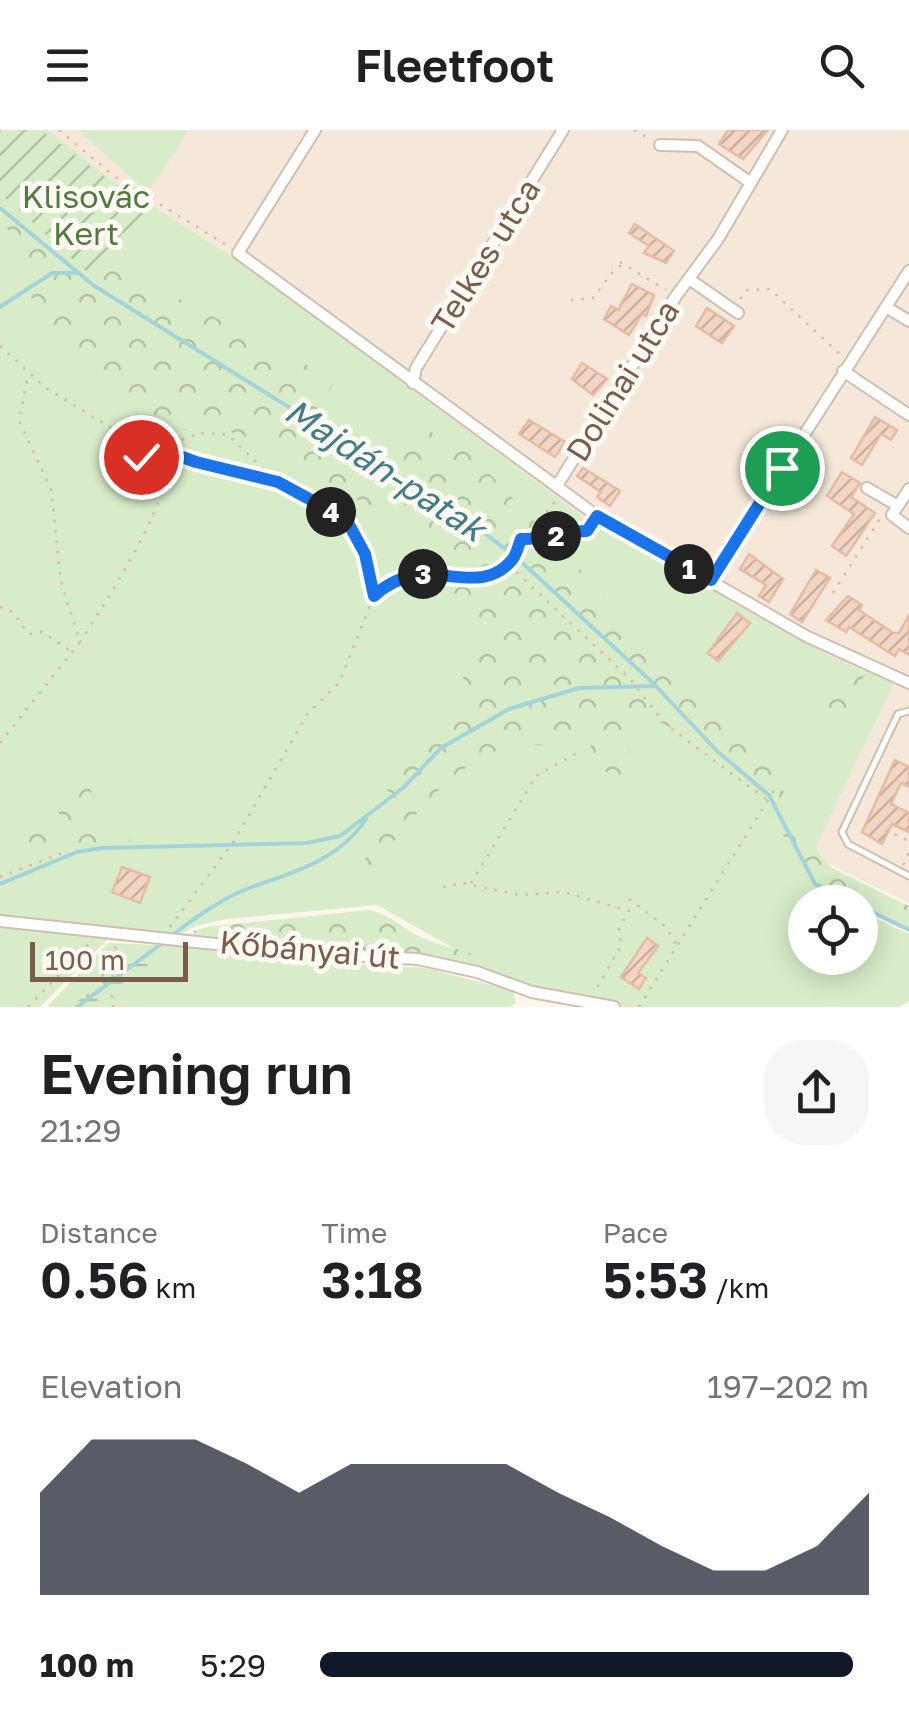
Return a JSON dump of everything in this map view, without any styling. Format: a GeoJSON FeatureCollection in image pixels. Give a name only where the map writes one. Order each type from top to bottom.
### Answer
{"type":"FeatureCollection","features":[{"type":"Feature","properties":{"kind":"street"},"geometry":{"type":"LineString","coordinates":[[314,130],[238,252],[597,516],[806,636],[909,683]]}},
{"type":"Feature","properties":{"kind":"street","name":"Telkes utca"},"geometry":{"type":"LineString","coordinates":[[413,382],[416,368],[563,130]]}},
{"type":"Feature","properties":{"kind":"street","name":"Dolinai utca"},"geometry":{"type":"LineString","coordinates":[[561,487],[782,130]]}},
{"type":"Feature","properties":{"kind":"street"},"geometry":{"type":"LineString","coordinates":[[660,145],[698,146],[748,181]]}},
{"type":"Feature","properties":{"kind":"street"},"geometry":{"type":"LineString","coordinates":[[711,580],[909,271]]}},
{"type":"Feature","properties":{"kind":"street","name":"Dolinai utca"},"geometry":{"type":"LineString","coordinates":[[688,279],[736,311]]}},
{"type":"Feature","properties":{"kind":"street"},"geometry":{"type":"LineString","coordinates":[[886,307],[909,321]]}},
{"type":"Feature","properties":{"kind":"street"},"geometry":{"type":"LineString","coordinates":[[846,367],[909,415]]}},
{"type":"Feature","properties":{"kind":"street"},"geometry":{"type":"LineString","coordinates":[[867,488],[895,510],[909,528]]}},
{"type":"Feature","properties":{"kind":"street"},"geometry":{"type":"LineString","coordinates":[[895,510],[909,489]]}},
{"type":"Feature","properties":{"kind":"street","name":"Kőbányai út"},"geometry":{"type":"LineString","coordinates":[[0,921],[290,952],[418,959],[477,972],[532,992],[614,1007]]}},
{"type":"Feature","properties":{"kind":"lane"},"geometry":{"type":"LineString","coordinates":[[909,711],[898,714],[842,832],[848,844],[909,876]]}},
{"type":"Feature","properties":{"kind":"path"},"geometry":{"type":"LineString","coordinates":[[59,130],[114,176],[238,252]]}},
{"type":"Feature","properties":{"kind":"path"},"geometry":{"type":"LineString","coordinates":[[634,130],[660,145]]}},
{"type":"Feature","properties":{"kind":"path"},"geometry":{"type":"LineString","coordinates":[[571,300],[593,298],[622,263],[676,296]]}},
{"type":"Feature","properties":{"kind":"path"},"geometry":{"type":"LineString","coordinates":[[736,311],[747,290],[770,288],[846,367]]}},
{"type":"Feature","properties":{"kind":"path"},"geometry":{"type":"LineString","coordinates":[[0,346],[28,375],[84,415],[126,437],[196,462],[278,482]]}},
{"type":"Feature","properties":{"kind":"path"},"geometry":{"type":"LineString","coordinates":[[28,375],[19,421],[52,489],[61,582],[80,642]]}},
{"type":"Feature","properties":{"kind":"path"},"geometry":{"type":"LineString","coordinates":[[162,447],[200,433],[228,435],[278,482],[346,519],[355,529],[374,579],[374,596],[339,683],[308,712],[234,841],[164,936]]}},
{"type":"Feature","properties":{"kind":"path"},"geometry":{"type":"LineString","coordinates":[[0,744],[80,642],[133,556],[164,489],[164,466],[141,457],[126,437]]}},
{"type":"Feature","properties":{"kind":"path"},"geometry":{"type":"LineString","coordinates":[[374,596],[392,580],[429,572],[469,579],[492,576],[516,557],[518,542],[526,538],[561,487]]}},
{"type":"Feature","properties":{"kind":"path"},"geometry":{"type":"LineString","coordinates":[[833,593],[881,517],[895,510]]}},
{"type":"Feature","properties":{"kind":"path"},"geometry":{"type":"LineString","coordinates":[[526,538],[541,542],[569,531],[587,531],[597,516]]}},
{"type":"Feature","properties":{"kind":"path"},"geometry":{"type":"LineString","coordinates":[[508,564],[630,679],[665,724],[768,796]]}},
{"type":"Feature","properties":{"kind":"path"},"geometry":{"type":"LineString","coordinates":[[0,607],[13,612],[28,634],[42,632],[72,651]]}},
{"type":"Feature","properties":{"kind":"path"},"geometry":{"type":"LineString","coordinates":[[470,884],[536,776],[577,754]]}},
{"type":"Feature","properties":{"kind":"path"},"geometry":{"type":"LineString","coordinates":[[639,1007],[778,784]]}},
{"type":"Feature","properties":{"kind":"path"},"geometry":{"type":"LineString","coordinates":[[885,830],[909,841]]}},
{"type":"Feature","properties":{"kind":"path"},"geometry":{"type":"LineString","coordinates":[[900,871],[909,852]]}},
{"type":"Feature","properties":{"kind":"path"},"geometry":{"type":"LineString","coordinates":[[0,877],[62,853]]}},
{"type":"Feature","properties":{"kind":"path"},"geometry":{"type":"LineString","coordinates":[[443,887],[470,884],[520,894],[564,892],[629,911],[619,928],[622,946],[588,1002]]}},
{"type":"Feature","properties":{"kind":"path"},"geometry":{"type":"LineString","coordinates":[[629,900],[665,926],[676,946]]}},
{"type":"Feature","properties":{"kind":"path"},"geometry":{"type":"LineString","coordinates":[[28,1007],[103,931]]}},
{"type":"Feature","properties":{"kind":"path"},"geometry":{"type":"LineString","coordinates":[[102,976],[114,963],[117,932]]}},
{"type":"Feature","properties":{"kind":"path"},"geometry":{"type":"LineString","coordinates":[[112,995],[113,1007]]}},
{"type":"Feature","properties":{"kind":"shaded area"},"geometry":{"type":"Polygon","coordinates":[[[48,130],[909,130],[909,903],[825,862],[527,478],[239,261],[111,179],[48,130]]]}},
{"type":"Feature","properties":{"kind":"green space"},"geometry":{"type":"Polygon","coordinates":[[[0,130],[48,130],[111,179],[239,261],[585,518],[830,656],[894,683],[816,846],[821,863],[818,885],[788,885],[788,975],[878,975],[878,919],[909,934],[909,1001],[898,1007],[614,1007],[532,992],[377,905],[227,919],[195,926],[164,944],[107,940],[40,1007],[0,1007],[0,130]]]}},
{"type":"Feature","properties":{"kind":"green space","name":"Klisovác Kert"},"geometry":{"type":"Polygon","coordinates":[[[0,130],[41,130],[149,209],[93,278],[0,193],[0,130]]]}},
{"type":"Feature","properties":{"kind":"green space"},"geometry":{"type":"Polygon","coordinates":[[[78,130],[189,130],[148,193],[78,130]]]}},
{"type":"Feature","properties":{"kind":"green space"},"geometry":{"type":"Polygon","coordinates":[[[0,180],[69,242],[336,380],[312,419],[392,469],[423,427],[472,455],[775,775],[812,846],[832,868],[866,885],[815,884],[751,787],[716,751],[646,715],[629,738],[630,766],[616,778],[591,762],[590,726],[558,750],[527,744],[501,749],[477,760],[433,796],[362,882],[354,877],[374,845],[388,788],[404,758],[452,715],[477,632],[464,597],[434,586],[449,551],[242,435],[203,425],[161,436],[77,366],[31,297],[37,271],[0,218],[0,180]]]}},
{"type":"Feature","properties":{"kind":"green space"},"geometry":{"type":"Polygon","coordinates":[[[843,665],[864,676],[838,724],[817,712],[843,665]]]}},
{"type":"Feature","properties":{"kind":"green space"},"geometry":{"type":"Polygon","coordinates":[[[69,775],[88,784],[101,812],[93,823],[102,830],[128,823],[130,842],[18,856],[13,851],[35,828],[57,837],[70,830],[48,797],[61,793],[69,775]]]}},
{"type":"Feature","properties":{"kind":"green space"},"geometry":{"type":"Polygon","coordinates":[[[878,891],[909,906],[909,928],[878,913],[878,891]]]}},
{"type":"Feature","properties":{"kind":"green space"},"geometry":{"type":"Polygon","coordinates":[[[369,910],[425,939],[502,965],[504,978],[465,965],[192,937],[194,931],[207,927],[369,910]]]}},
{"type":"Feature","properties":{"kind":"green space"},"geometry":{"type":"Polygon","coordinates":[[[108,943],[176,946],[268,959],[426,968],[513,991],[516,1003],[510,1007],[47,1007],[108,943]]]}},
{"type":"Feature","properties":{"kind":"green space"},"geometry":{"type":"Polygon","coordinates":[[[127,964],[156,964],[88,1007],[70,1007],[127,964]]]}},
{"type":"Feature","properties":{"kind":"building"},"geometry":{"type":"Polygon","coordinates":[[[728,130],[768,130],[743,159],[719,144],[728,130]]]}},
{"type":"Feature","properties":{"kind":"building"},"geometry":{"type":"Polygon","coordinates":[[[635,224],[674,251],[666,263],[644,253],[649,246],[629,233],[635,224]]]}},
{"type":"Feature","properties":{"kind":"building"},"geometry":{"type":"Polygon","coordinates":[[[632,284],[654,295],[646,316],[642,314],[629,335],[604,319],[611,306],[618,310],[632,284]]]}},
{"type":"Feature","properties":{"kind":"building"},"geometry":{"type":"Polygon","coordinates":[[[707,308],[734,326],[722,343],[696,326],[707,308]]]}},
{"type":"Feature","properties":{"kind":"building"},"geometry":{"type":"Polygon","coordinates":[[[582,363],[607,379],[593,395],[572,379],[582,363]]]}},
{"type":"Feature","properties":{"kind":"building"},"geometry":{"type":"Polygon","coordinates":[[[875,417],[897,430],[891,440],[881,434],[862,465],[851,458],[875,417]]]}},
{"type":"Feature","properties":{"kind":"building"},"geometry":{"type":"Polygon","coordinates":[[[529,420],[565,442],[555,457],[519,434],[529,420]]]}},
{"type":"Feature","properties":{"kind":"building"},"geometry":{"type":"Polygon","coordinates":[[[583,468],[620,491],[610,506],[597,497],[601,492],[577,476],[583,468]]]}},
{"type":"Feature","properties":{"kind":"building"},"geometry":{"type":"Polygon","coordinates":[[[842,472],[860,483],[851,497],[875,513],[846,556],[832,546],[854,514],[827,496],[842,472]]]}},
{"type":"Feature","properties":{"kind":"building"},"geometry":{"type":"Polygon","coordinates":[[[749,554],[783,579],[769,602],[759,596],[766,585],[740,569],[749,554]]]}},
{"type":"Feature","properties":{"kind":"building"},"geometry":{"type":"Polygon","coordinates":[[[816,570],[830,578],[802,622],[790,614],[816,570]]]}},
{"type":"Feature","properties":{"kind":"building"},"geometry":{"type":"Polygon","coordinates":[[[848,596],[862,605],[859,610],[893,633],[899,633],[909,615],[909,655],[899,649],[895,656],[849,627],[846,632],[826,620],[848,596]]]}},
{"type":"Feature","properties":{"kind":"building"},"geometry":{"type":"Polygon","coordinates":[[[737,613],[750,623],[718,661],[708,653],[737,613]]]}},
{"type":"Feature","properties":{"kind":"building"},"geometry":{"type":"Polygon","coordinates":[[[895,760],[909,767],[909,787],[901,783],[891,804],[909,813],[909,832],[892,824],[882,844],[862,832],[895,760]]]}},
{"type":"Feature","properties":{"kind":"building"},"geometry":{"type":"Polygon","coordinates":[[[122,867],[150,877],[140,903],[112,892],[122,867]]]}},
{"type":"Feature","properties":{"kind":"building"},"geometry":{"type":"Polygon","coordinates":[[[647,938],[658,946],[638,973],[646,978],[639,989],[621,977],[647,938]]]}},
{"type":"Feature","properties":{"kind":"waterway","name":"Majdán-patak"},"geometry":{"type":"LineString","coordinates":[[0,208],[93,285],[452,509],[516,557],[653,683],[718,752],[769,795],[817,885]]}},
{"type":"Feature","properties":{"kind":"waterway"},"geometry":{"type":"LineString","coordinates":[[0,307],[52,273],[79,273]]}},
{"type":"Feature","properties":{"kind":"waterway"},"geometry":{"type":"LineString","coordinates":[[0,884],[77,852],[101,848],[307,843],[340,836],[403,788],[441,748],[509,709],[579,688],[655,686]]}},
{"type":"Feature","properties":{"kind":"waterway"},"geometry":{"type":"LineString","coordinates":[[176,932],[230,897],[329,855],[366,819]]}},
{"type":"Feature","properties":{"kind":"waterway","name":"Majdán-patak"},"geometry":{"type":"LineString","coordinates":[[878,915],[909,930]]}},
{"type":"Feature","properties":{"kind":"waterway"},"geometry":{"type":"LineString","coordinates":[[77,1007],[165,941]]}},
{"type":"Feature","properties":{"kind":"route"},"geometry":{"type":"LineString","coordinates":[[141,457],[126,437],[196,462],[278,482],[346,519],[355,529],[365,554],[374,579],[374,596],[392,580],[429,572],[469,579],[492,576],[516,557],[521,539],[541,542],[569,531],[587,531],[597,516],[711,580],[782,468]]}}]}
